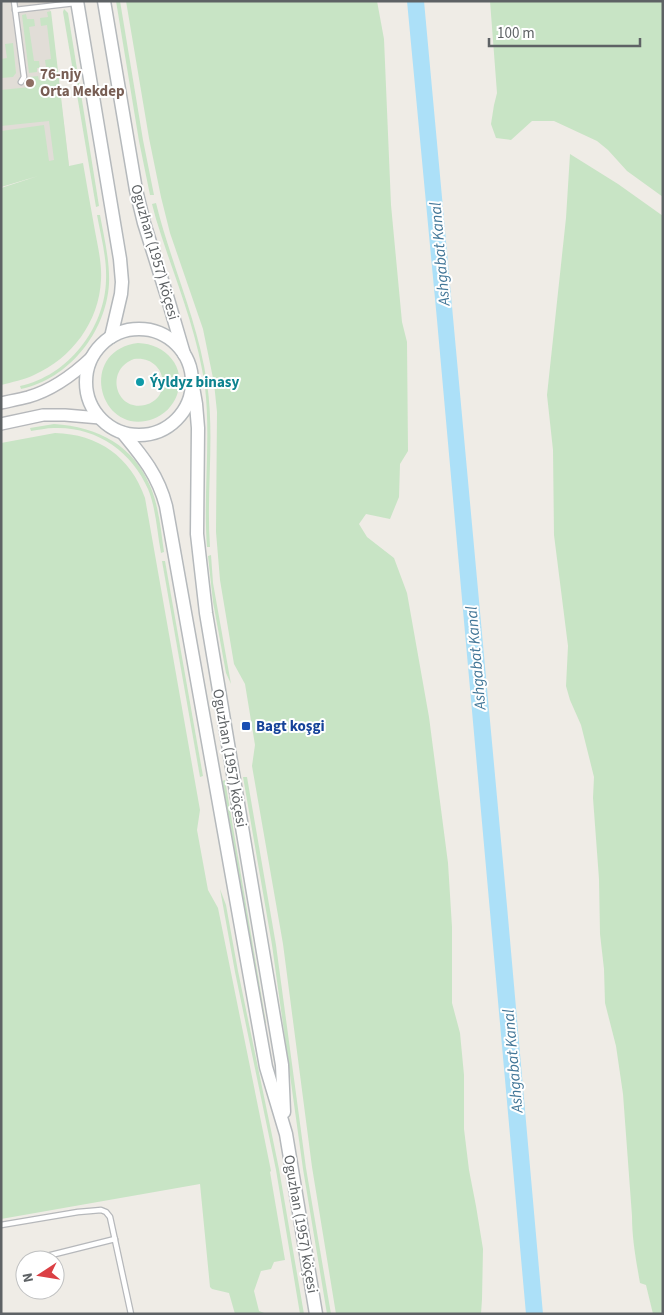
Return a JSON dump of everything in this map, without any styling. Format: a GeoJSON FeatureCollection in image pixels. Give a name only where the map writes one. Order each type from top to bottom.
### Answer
{"type":"FeatureCollection","features":[{"type":"Feature","properties":{"kind":"main road","name":"Oguzhan (1957) köçesi"},"geometry":{"type":"LineString","coordinates":[[104,1],[136,190],[144,223],[168,296],[184,354],[191,371],[198,428],[197,534],[200,569],[282,1065],[286,1134],[316,1314]]}},
{"type":"Feature","properties":{"kind":"main road","name":"Oguzhan (1957) köçesi"},"geometry":{"type":"LineString","coordinates":[[77,2],[120,259],[121,294],[111,337]]}},
{"type":"Feature","properties":{"kind":"main road","name":"Oguzhan (1957) köçesi"},"geometry":{"type":"LineString","coordinates":[[184,354],[172,340],[155,332],[128,330],[111,337],[92,357],[87,375],[87,394],[100,418],[107,424],[123,433],[132,435],[150,434],[167,427],[181,415],[190,399],[192,380]]}},
{"type":"Feature","properties":{"kind":"main road","name":"Oguzhan (1957) köçesi"},"geometry":{"type":"LineString","coordinates":[[123,433],[152,471],[159,484],[166,506],[266,1067],[286,1134]]}},
{"type":"Feature","properties":{"kind":"street"},"geometry":{"type":"LineString","coordinates":[[1,403],[28,397],[46,390],[69,378],[92,357]]}},
{"type":"Feature","properties":{"kind":"street"},"geometry":{"type":"LineString","coordinates":[[1,424],[43,415],[100,418]]}},
{"type":"Feature","properties":{"kind":"lane"},"geometry":{"type":"LineString","coordinates":[[14,1],[24,77],[21,82]]}},
{"type":"Feature","properties":{"kind":"lane"},"geometry":{"type":"LineString","coordinates":[[15,10],[77,2]]}},
{"type":"Feature","properties":{"kind":"lane"},"geometry":{"type":"LineString","coordinates":[[1,1225],[78,1212],[101,1210],[106,1212],[110,1217],[131,1314]]}},
{"type":"Feature","properties":{"kind":"lane"},"geometry":{"type":"LineString","coordinates":[[65,1251],[115,1239]]}},
{"type":"Feature","properties":{"kind":"shaded area","name":"76-njy Orta Mekdep"},"geometry":{"type":"Polygon","coordinates":[[[1,1],[49,1],[69,165],[1,187],[1,1]]]}},
{"type":"Feature","properties":{"kind":"green space"},"geometry":{"type":"Polygon","coordinates":[[[116,1],[120,1],[154,195],[150,195],[139,141],[116,1]]]}},
{"type":"Feature","properties":{"kind":"green space"},"geometry":{"type":"Polygon","coordinates":[[[126,1],[377,1],[384,39],[391,205],[402,322],[407,342],[408,451],[400,464],[399,497],[390,519],[366,514],[359,524],[367,537],[394,558],[407,593],[429,717],[448,863],[452,927],[452,1003],[460,1033],[464,1075],[464,1129],[483,1249],[481,1314],[336,1314],[312,1167],[283,944],[252,766],[255,745],[245,684],[234,664],[220,580],[216,532],[217,412],[214,383],[203,329],[170,233],[161,197],[126,1]]]}},
{"type":"Feature","properties":{"kind":"green space"},"geometry":{"type":"Polygon","coordinates":[[[490,1],[663,1],[663,197],[627,171],[597,141],[554,121],[532,121],[511,140],[496,138],[491,124],[497,93],[490,1]]]}},
{"type":"Feature","properties":{"kind":"green space"},"geometry":{"type":"Polygon","coordinates":[[[64,9],[68,13],[99,206],[96,207],[63,12],[64,9]]]}},
{"type":"Feature","properties":{"kind":"green space"},"geometry":{"type":"Polygon","coordinates":[[[51,11],[69,166],[83,163],[100,262],[101,280],[99,295],[89,324],[71,349],[48,368],[22,380],[1,385],[1,188],[38,176],[1,187],[1,131],[44,125],[49,161],[54,160],[49,121],[1,126],[1,90],[30,87],[29,77],[38,76],[39,80],[50,78],[49,67],[46,67],[45,60],[51,59],[47,25],[41,26],[40,18],[48,17],[47,12],[51,11]]]}},
{"type":"Feature","properties":{"kind":"green space"},"geometry":{"type":"Polygon","coordinates":[[[26,14],[27,19],[34,19],[35,26],[29,27],[34,61],[39,61],[40,68],[37,68],[37,72],[29,73],[22,15],[26,14]]]}},
{"type":"Feature","properties":{"kind":"green space"},"geometry":{"type":"Polygon","coordinates":[[[13,43],[16,73],[13,77],[1,78],[1,59],[7,58],[5,44],[13,43]]]}},
{"type":"Feature","properties":{"kind":"green space"},"geometry":{"type":"Polygon","coordinates":[[[570,154],[618,184],[663,216],[663,1314],[653,1314],[646,1285],[640,1283],[636,1258],[623,1094],[616,1046],[605,1003],[593,798],[594,777],[581,725],[566,686],[568,646],[554,535],[553,450],[547,395],[566,218],[570,154]]]}},
{"type":"Feature","properties":{"kind":"green space"},"geometry":{"type":"Polygon","coordinates":[[[156,203],[191,315],[207,383],[210,424],[210,547],[207,547],[206,527],[207,407],[205,387],[196,344],[184,302],[152,204],[156,203]]]}},
{"type":"Feature","properties":{"kind":"green space"},"geometry":{"type":"Polygon","coordinates":[[[97,215],[100,215],[109,267],[109,284],[101,319],[82,351],[69,364],[55,375],[38,384],[21,389],[20,386],[37,381],[54,372],[68,361],[81,347],[99,315],[104,298],[106,264],[97,215]]]}},
{"type":"Feature","properties":{"kind":"green space"},"geometry":{"type":"Polygon","coordinates":[[[138,343],[148,344],[172,359],[179,375],[179,385],[177,395],[168,410],[153,419],[135,422],[120,416],[109,405],[102,391],[102,376],[107,361],[119,349],[138,343]],[[134,359],[125,364],[119,372],[117,380],[117,389],[121,396],[127,402],[135,405],[145,405],[154,401],[160,394],[163,386],[159,370],[145,360],[134,359]]]}},
{"type":"Feature","properties":{"kind":"green space"},"geometry":{"type":"Polygon","coordinates":[[[54,424],[85,429],[100,434],[113,441],[135,460],[144,473],[154,496],[164,552],[161,553],[151,496],[141,475],[132,463],[122,452],[98,436],[84,431],[54,428],[31,431],[30,428],[54,424]]]}},
{"type":"Feature","properties":{"kind":"green space"},"geometry":{"type":"Polygon","coordinates":[[[55,433],[71,434],[85,438],[99,443],[111,451],[131,471],[139,483],[145,498],[200,810],[197,830],[208,890],[218,908],[271,1171],[285,1260],[274,1262],[271,1269],[261,1271],[254,1291],[259,1311],[267,1314],[235,1314],[229,1293],[210,1287],[200,1184],[1,1219],[1,443],[55,433]]]}},
{"type":"Feature","properties":{"kind":"green space"},"geometry":{"type":"Polygon","coordinates":[[[211,555],[213,583],[231,684],[226,673],[213,602],[208,556],[211,555]]]}},
{"type":"Feature","properties":{"kind":"green space"},"geometry":{"type":"Polygon","coordinates":[[[162,561],[165,561],[203,776],[200,777],[162,561]]]}},
{"type":"Feature","properties":{"kind":"green space"},"geometry":{"type":"Polygon","coordinates":[[[243,777],[247,777],[276,945],[306,1168],[331,1314],[327,1314],[303,1169],[272,945],[243,777]]]}},
{"type":"Feature","properties":{"kind":"green space"},"geometry":{"type":"Polygon","coordinates":[[[225,780],[266,1023],[222,781],[225,780]]]}},
{"type":"Feature","properties":{"kind":"green space"},"geometry":{"type":"Polygon","coordinates":[[[220,889],[226,905],[279,1169],[304,1314],[300,1314],[276,1170],[235,972],[220,889]]]}},
{"type":"Feature","properties":{"kind":"water","name":"Ashgabat Kanal"},"geometry":{"type":"Polygon","coordinates":[[[407,1],[424,1],[543,1314],[526,1314],[407,1]]]}},
{"type":"Feature","properties":{"kind":"place","name":"76-njy Orta Mekdep"},"geometry":{"type":"Point","coordinates":[30,83]}},
{"type":"Feature","properties":{"kind":"place","name":"Ýyldyz binasy"},"geometry":{"type":"Point","coordinates":[140,382]}},
{"type":"Feature","properties":{"kind":"place","name":"Bagt koşgi"},"geometry":{"type":"Point","coordinates":[246,726]}}]}
